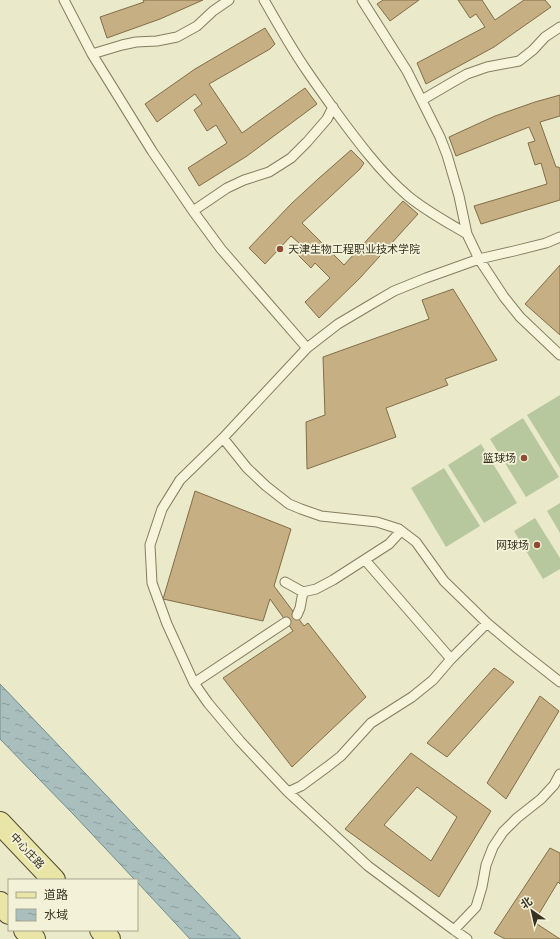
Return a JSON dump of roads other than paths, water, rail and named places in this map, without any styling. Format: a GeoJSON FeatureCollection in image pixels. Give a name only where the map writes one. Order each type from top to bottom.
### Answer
{"type":"FeatureCollection","features":[{"type":"Feature","properties":{"kind":"main road","name":"中心庄路"},"geometry":{"type":"LineString","coordinates":[[0,823],[53,879]]}},
{"type":"Feature","properties":{"kind":"main road"},"geometry":{"type":"LineString","coordinates":[[0,903],[8,912]]}},
{"type":"Feature","properties":{"kind":"main road"},"geometry":{"type":"LineString","coordinates":[[26,931],[34,939]]}},
{"type":"Feature","properties":{"kind":"main road"},"geometry":{"type":"LineString","coordinates":[[102,931],[109,939]]}},
{"type":"Feature","properties":{"kind":"lane"},"geometry":{"type":"LineString","coordinates":[[64,0],[92,54],[152,151],[221,249],[307,348]]}},
{"type":"Feature","properties":{"kind":"lane"},"geometry":{"type":"LineString","coordinates":[[92,54],[122,44],[157,41],[177,37],[197,26],[213,11],[229,0]]}},
{"type":"Feature","properties":{"kind":"lane"},"geometry":{"type":"LineString","coordinates":[[264,0],[306,70],[365,150],[408,196],[467,234]]}},
{"type":"Feature","properties":{"kind":"lane"},"geometry":{"type":"LineString","coordinates":[[363,0],[407,71],[440,137],[459,196],[467,234],[480,259],[504,297],[520,317],[560,355]]}},
{"type":"Feature","properties":{"kind":"lane"},"geometry":{"type":"LineString","coordinates":[[422,100],[467,74],[487,66],[519,61],[533,50],[544,37],[560,27]]}},
{"type":"Feature","properties":{"kind":"lane"},"geometry":{"type":"LineString","coordinates":[[194,211],[227,188],[244,180],[269,172],[291,158],[327,119],[333,107]]}},
{"type":"Feature","properties":{"kind":"lane"},"geometry":{"type":"LineString","coordinates":[[467,939],[368,866],[288,792],[208,703],[194,683],[167,624],[152,583],[150,545],[162,508],[180,480],[223,438],[307,348],[338,324],[394,292],[426,278],[480,259],[546,243],[560,237]]}},
{"type":"Feature","properties":{"kind":"lane"},"geometry":{"type":"LineString","coordinates":[[223,438],[247,468],[266,486],[289,504],[321,516],[377,522],[399,529],[416,542],[444,581],[487,624],[560,682]]}},
{"type":"Feature","properties":{"kind":"lane"},"geometry":{"type":"LineString","coordinates":[[285,582],[302,592],[316,589],[365,560],[388,544],[401,531]]}},
{"type":"Feature","properties":{"kind":"lane"},"geometry":{"type":"LineString","coordinates":[[365,560],[451,659]]}},
{"type":"Feature","properties":{"kind":"lane"},"geometry":{"type":"LineString","coordinates":[[296,615],[300,608],[302,592]]}},
{"type":"Feature","properties":{"kind":"lane"},"geometry":{"type":"LineString","coordinates":[[194,683],[286,622]]}},
{"type":"Feature","properties":{"kind":"lane"},"geometry":{"type":"LineString","coordinates":[[288,792],[301,786],[336,760],[371,723],[412,697],[433,680],[451,659],[487,624]]}},
{"type":"Feature","properties":{"kind":"lane"},"geometry":{"type":"LineString","coordinates":[[454,930],[476,908],[486,865],[493,847],[503,832],[516,818],[541,799],[554,785],[560,774]]}},
{"type":"Feature","properties":{"kind":"water"},"geometry":{"type":"Polygon","coordinates":[[[0,684],[241,939],[190,939],[138,883],[138,879],[134,879],[0,739],[0,684]]]}},
{"type":"Feature","properties":{"kind":"place","name":"天津生物工程职业技术学院"},"geometry":{"type":"Point","coordinates":[280,249]}},
{"type":"Feature","properties":{"kind":"place","name":"篮球场"},"geometry":{"type":"Point","coordinates":[524,458]}},
{"type":"Feature","properties":{"kind":"place","name":"网球场"},"geometry":{"type":"Point","coordinates":[537,545]}}]}
